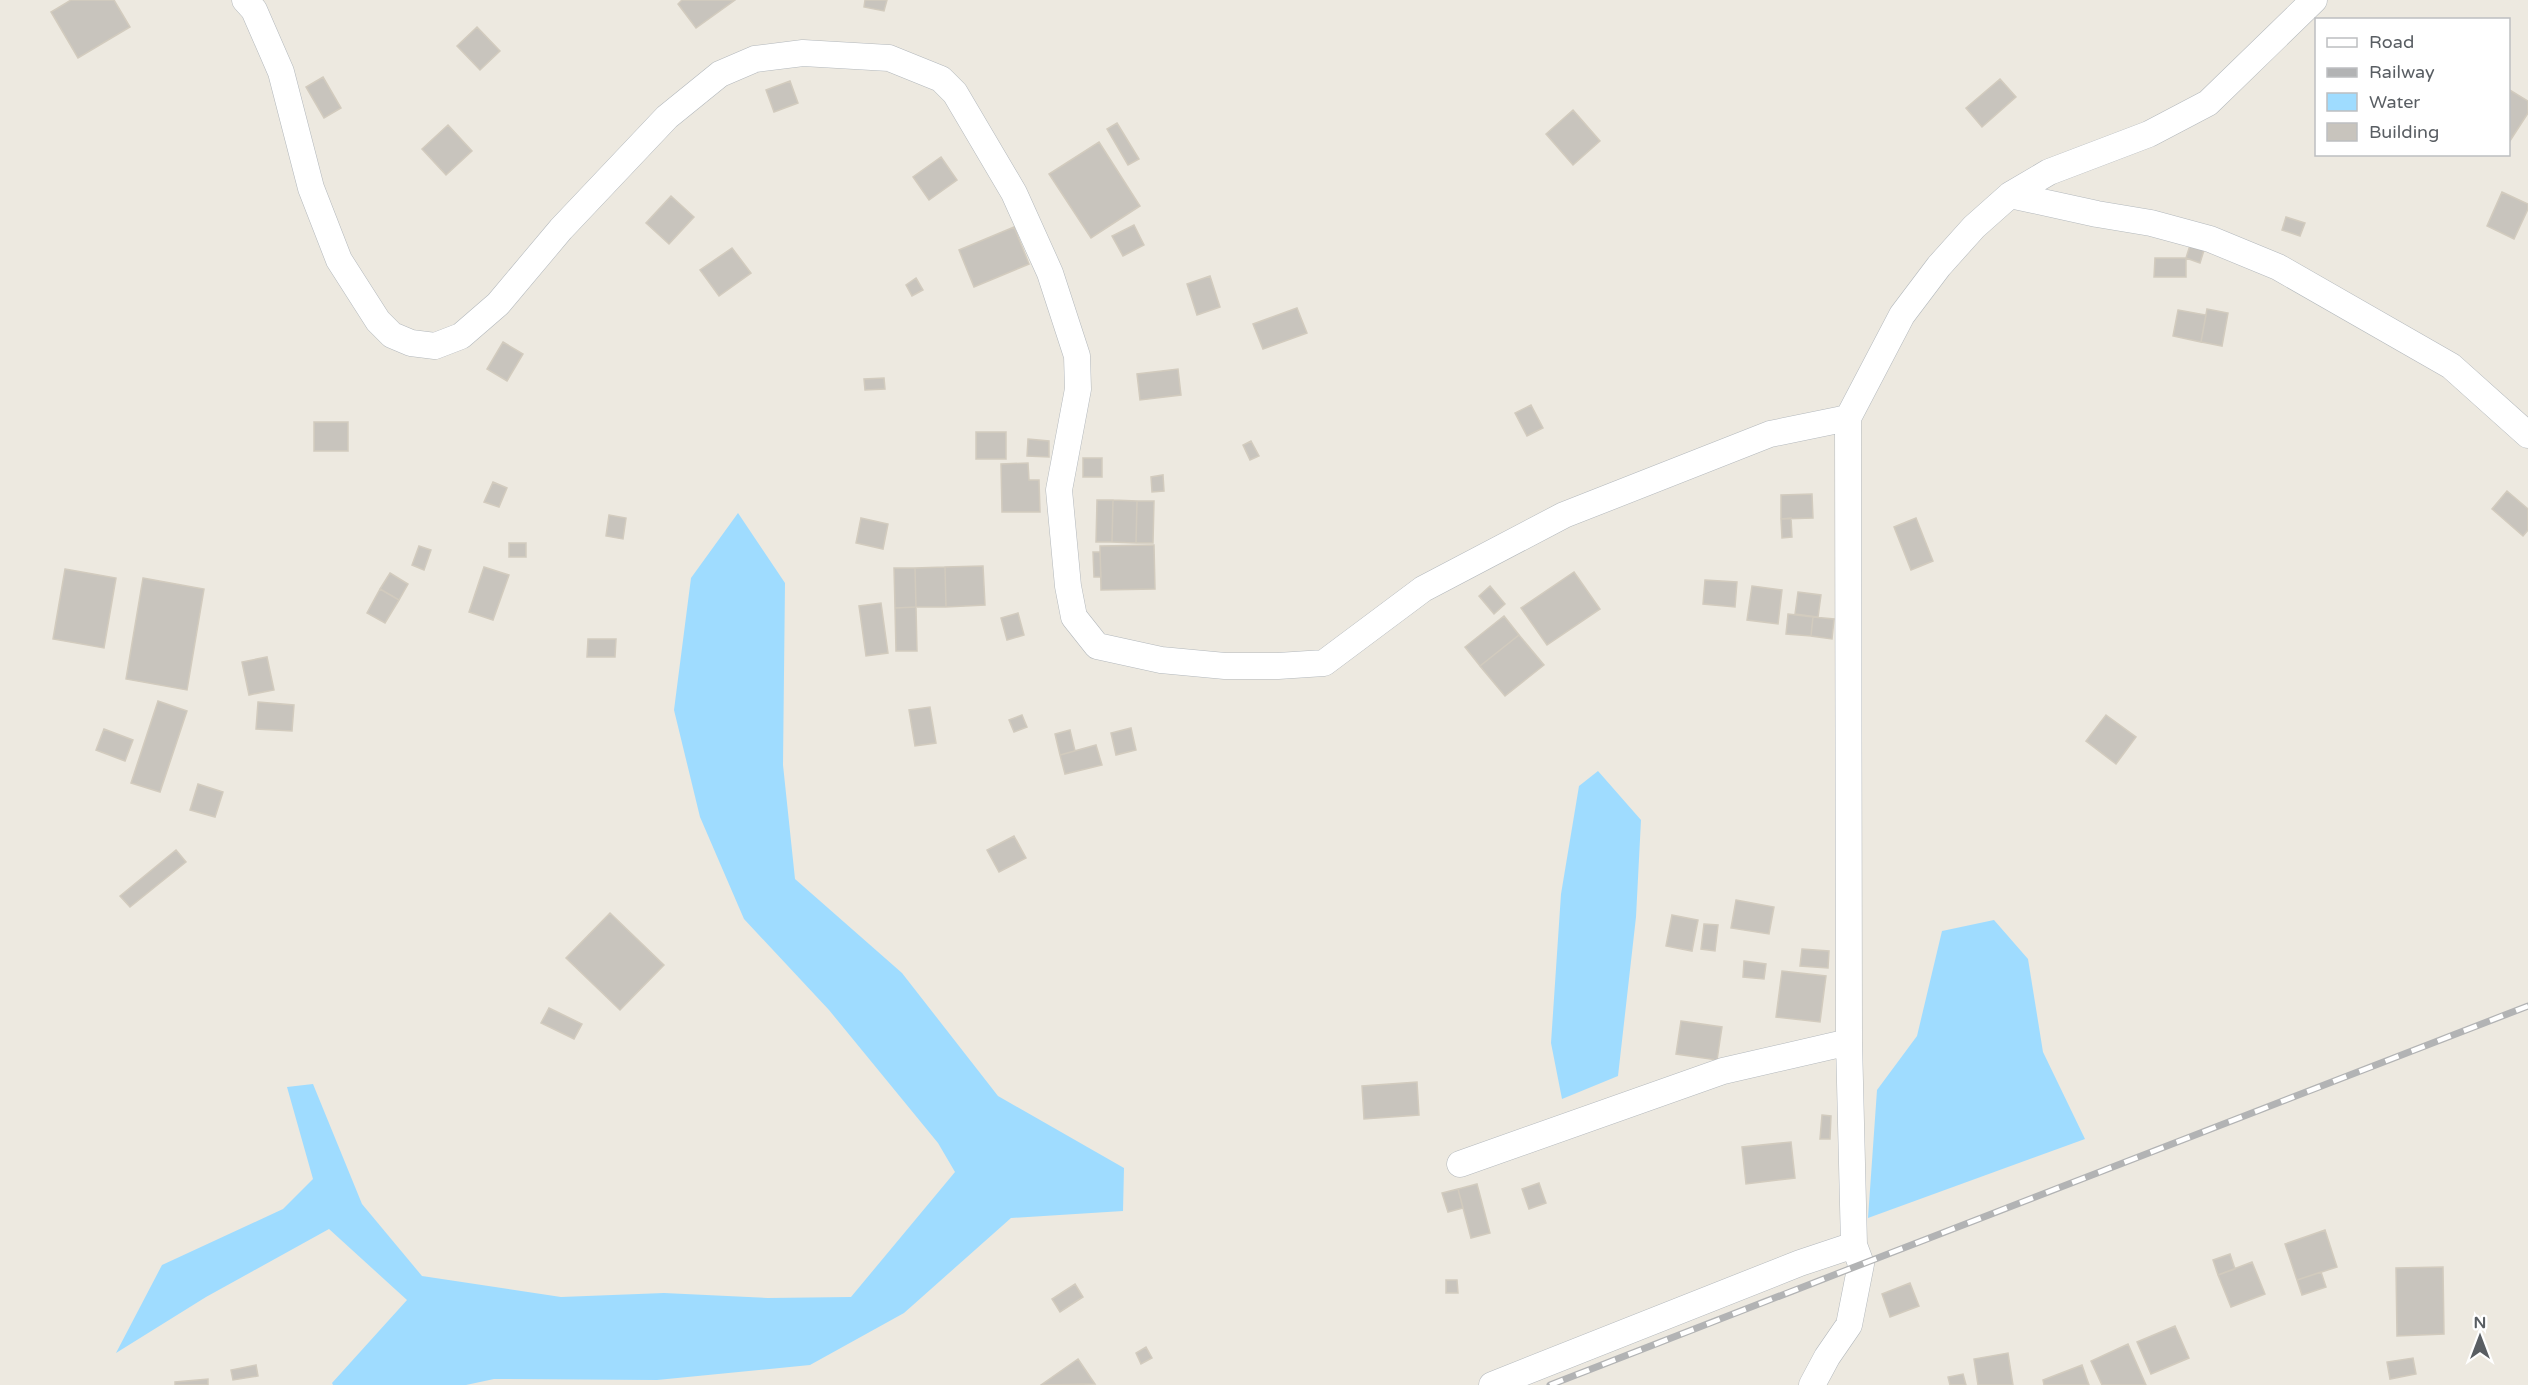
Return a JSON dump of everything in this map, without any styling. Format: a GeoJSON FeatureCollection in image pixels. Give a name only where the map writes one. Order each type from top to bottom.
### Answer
{"type":"FeatureCollection","features":[{"type":"Feature","properties":{"kind":"street"},"geometry":{"type":"LineString","coordinates":[[245,0],[255,10],[281,72],[311,188],[339,260],[378,321],[392,336],[411,343],[435,346],[462,336],[498,304],[561,229],[667,117],[720,74],[755,59],[803,52],[889,58],[941,79],[955,93],[1014,194],[1050,273],[1077,356],[1078,389],[1059,489],[1068,586],[1074,617],[1097,646],[1161,660],[1225,666],[1324,663],[1424,589],[1564,514],[1770,434],[1848,418]]}},
{"type":"Feature","properties":{"kind":"street"},"geometry":{"type":"LineString","coordinates":[[1812,1385],[1850,1325],[1862,1264],[1854,1245],[1849,1042],[1848,418],[1902,315],[1939,266],[1974,227],[2010,195],[2049,172],[2149,134],[2208,103],[2314,0]]}},
{"type":"Feature","properties":{"kind":"street"},"geometry":{"type":"LineString","coordinates":[[2010,195],[2151,223],[2210,239],[2278,267],[2451,366],[2528,435]]}},
{"type":"Feature","properties":{"kind":"street"},"geometry":{"type":"LineString","coordinates":[[1460,1164],[1723,1071],[1849,1042]]}},
{"type":"Feature","properties":{"kind":"street"},"geometry":{"type":"LineString","coordinates":[[1492,1385],[1800,1263],[1854,1245]]}},
{"type":"Feature","properties":{"kind":"water"},"geometry":{"type":"Polygon","coordinates":[[[738,513],[785,583],[783,765],[795,879],[902,973],[998,1096],[1124,1168],[1123,1211],[1011,1218],[904,1313],[810,1365],[657,1380],[494,1379],[466,1385],[333,1385],[332,1383],[407,1300],[329,1229],[206,1297],[116,1353],[162,1265],[283,1209],[313,1179],[287,1087],[313,1084],[362,1204],[422,1276],[561,1297],[664,1293],[768,1298],[851,1297],[955,1172],[938,1143],[829,1010],[744,919],[700,817],[674,710],[691,578],[738,513]]]}},
{"type":"Feature","properties":{"kind":"water"},"geometry":{"type":"Polygon","coordinates":[[[1598,771],[1641,820],[1636,917],[1618,1076],[1562,1099],[1551,1043],[1561,894],[1579,786],[1598,771]]]}},
{"type":"Feature","properties":{"kind":"water"},"geometry":{"type":"Polygon","coordinates":[[[1994,920],[2028,959],[2043,1052],[2085,1139],[1868,1218],[1877,1090],[1917,1036],[1942,931],[1994,920]]]}},
{"type":"Feature","properties":{"kind":"building"},"geometry":{"type":"Polygon","coordinates":[[[71,0],[114,0],[130,27],[78,58],[51,12],[71,0]]]}},
{"type":"Feature","properties":{"kind":"building"},"geometry":{"type":"Polygon","coordinates":[[[682,0],[735,0],[696,28],[678,4],[682,0]]]}},
{"type":"Feature","properties":{"kind":"building"},"geometry":{"type":"Polygon","coordinates":[[[865,0],[887,0],[884,11],[864,7],[865,0]]]}},
{"type":"Feature","properties":{"kind":"building"},"geometry":{"type":"Polygon","coordinates":[[[477,27],[500,51],[480,70],[457,46],[477,27]]]}},
{"type":"Feature","properties":{"kind":"building"},"geometry":{"type":"Polygon","coordinates":[[[323,77],[341,108],[324,118],[306,87],[323,77]]]}},
{"type":"Feature","properties":{"kind":"building"},"geometry":{"type":"Polygon","coordinates":[[[2000,79],[2016,97],[1982,127],[1966,108],[2000,79]]]}},
{"type":"Feature","properties":{"kind":"building"},"geometry":{"type":"Polygon","coordinates":[[[790,81],[798,103],[774,112],[766,90],[790,81]]]}},
{"type":"Feature","properties":{"kind":"building"},"geometry":{"type":"Polygon","coordinates":[[[2510,90],[2528,101],[2528,113],[2510,141],[2510,90]]]}},
{"type":"Feature","properties":{"kind":"building"},"geometry":{"type":"Polygon","coordinates":[[[1573,110],[1600,141],[1573,165],[1546,134],[1573,110]]]}},
{"type":"Feature","properties":{"kind":"building"},"geometry":{"type":"Polygon","coordinates":[[[1117,123],[1139,159],[1128,165],[1107,129],[1117,123]]]}},
{"type":"Feature","properties":{"kind":"building"},"geometry":{"type":"Polygon","coordinates":[[[448,125],[472,151],[446,175],[422,149],[448,125]]]}},
{"type":"Feature","properties":{"kind":"building"},"geometry":{"type":"Polygon","coordinates":[[[1099,142],[1140,206],[1091,238],[1049,174],[1099,142]]]}},
{"type":"Feature","properties":{"kind":"building"},"geometry":{"type":"Polygon","coordinates":[[[941,157],[957,180],[929,200],[913,177],[941,157]]]}},
{"type":"Feature","properties":{"kind":"building"},"geometry":{"type":"Polygon","coordinates":[[[2502,192],[2528,204],[2528,209],[2514,239],[2487,226],[2502,192]]]}},
{"type":"Feature","properties":{"kind":"building"},"geometry":{"type":"Polygon","coordinates":[[[671,196],[694,217],[669,244],[646,223],[671,196]]]}},
{"type":"Feature","properties":{"kind":"building"},"geometry":{"type":"Polygon","coordinates":[[[2286,217],[2305,223],[2300,236],[2282,230],[2286,217]]]}},
{"type":"Feature","properties":{"kind":"building"},"geometry":{"type":"Polygon","coordinates":[[[1134,225],[1144,245],[1123,256],[1112,236],[1134,225]]]}},
{"type":"Feature","properties":{"kind":"building"},"geometry":{"type":"Polygon","coordinates":[[[1014,227],[1029,264],[974,287],[959,250],[1014,227]]]}},
{"type":"Feature","properties":{"kind":"building"},"geometry":{"type":"Polygon","coordinates":[[[2191,242],[2205,247],[2200,263],[2186,258],[2191,242]]]}},
{"type":"Feature","properties":{"kind":"building"},"geometry":{"type":"Polygon","coordinates":[[[732,248],[751,273],[719,296],[700,270],[732,248]]]}},
{"type":"Feature","properties":{"kind":"building"},"geometry":{"type":"Polygon","coordinates":[[[2155,258],[2186,258],[2186,277],[2154,277],[2155,258]]]}},
{"type":"Feature","properties":{"kind":"building"},"geometry":{"type":"Polygon","coordinates":[[[1210,276],[1220,307],[1197,315],[1187,284],[1210,276]]]}},
{"type":"Feature","properties":{"kind":"building"},"geometry":{"type":"Polygon","coordinates":[[[916,278],[923,290],[912,296],[906,285],[916,278]]]}},
{"type":"Feature","properties":{"kind":"building"},"geometry":{"type":"Polygon","coordinates":[[[1297,308],[1307,333],[1263,349],[1253,324],[1297,308]]]}},
{"type":"Feature","properties":{"kind":"building"},"geometry":{"type":"Polygon","coordinates":[[[2207,309],[2228,313],[2222,346],[2201,342],[2207,309]]]}},
{"type":"Feature","properties":{"kind":"building"},"geometry":{"type":"Polygon","coordinates":[[[2178,310],[2206,315],[2201,342],[2173,336],[2178,310]]]}},
{"type":"Feature","properties":{"kind":"building"},"geometry":{"type":"Polygon","coordinates":[[[503,342],[523,354],[507,381],[487,369],[503,342]]]}},
{"type":"Feature","properties":{"kind":"building"},"geometry":{"type":"Polygon","coordinates":[[[1178,369],[1181,395],[1140,400],[1137,374],[1178,369]]]}},
{"type":"Feature","properties":{"kind":"building"},"geometry":{"type":"Polygon","coordinates":[[[884,378],[885,389],[865,390],[864,379],[884,378]]]}},
{"type":"Feature","properties":{"kind":"building"},"geometry":{"type":"Polygon","coordinates":[[[1531,405],[1543,428],[1527,436],[1515,413],[1531,405]]]}},
{"type":"Feature","properties":{"kind":"building"},"geometry":{"type":"Polygon","coordinates":[[[314,422],[348,422],[348,451],[314,451],[314,422]]]}},
{"type":"Feature","properties":{"kind":"building"},"geometry":{"type":"Polygon","coordinates":[[[976,432],[1006,432],[1006,459],[976,459],[976,432]]]}},
{"type":"Feature","properties":{"kind":"building"},"geometry":{"type":"Polygon","coordinates":[[[1028,439],[1049,441],[1049,457],[1027,456],[1028,439]]]}},
{"type":"Feature","properties":{"kind":"building"},"geometry":{"type":"Polygon","coordinates":[[[1251,441],[1259,456],[1250,460],[1243,445],[1251,441]]]}},
{"type":"Feature","properties":{"kind":"building"},"geometry":{"type":"Polygon","coordinates":[[[1083,458],[1102,458],[1102,477],[1083,477],[1083,458]]]}},
{"type":"Feature","properties":{"kind":"building"},"geometry":{"type":"Polygon","coordinates":[[[1028,463],[1029,480],[1039,480],[1040,512],[1002,512],[1001,464],[1028,463]]]}},
{"type":"Feature","properties":{"kind":"building"},"geometry":{"type":"Polygon","coordinates":[[[1163,475],[1164,491],[1152,492],[1151,477],[1163,475]]]}},
{"type":"Feature","properties":{"kind":"building"},"geometry":{"type":"Polygon","coordinates":[[[493,482],[507,488],[499,507],[484,502],[493,482]]]}},
{"type":"Feature","properties":{"kind":"building"},"geometry":{"type":"Polygon","coordinates":[[[2507,491],[2528,509],[2528,530],[2523,536],[2492,509],[2507,491]]]}},
{"type":"Feature","properties":{"kind":"building"},"geometry":{"type":"Polygon","coordinates":[[[1812,494],[1813,518],[1781,519],[1781,495],[1812,494]]]}},
{"type":"Feature","properties":{"kind":"building"},"geometry":{"type":"Polygon","coordinates":[[[1097,500],[1113,500],[1112,542],[1096,542],[1097,500]]]}},
{"type":"Feature","properties":{"kind":"building"},"geometry":{"type":"Polygon","coordinates":[[[1113,500],[1137,501],[1136,543],[1112,542],[1113,500]]]}},
{"type":"Feature","properties":{"kind":"building"},"geometry":{"type":"Polygon","coordinates":[[[1137,501],[1154,501],[1153,543],[1136,543],[1137,501]]]}},
{"type":"Feature","properties":{"kind":"building"},"geometry":{"type":"Polygon","coordinates":[[[609,515],[626,518],[623,539],[606,536],[609,515]]]}},
{"type":"Feature","properties":{"kind":"building"},"geometry":{"type":"Polygon","coordinates":[[[861,518],[888,524],[883,549],[856,543],[861,518]]]}},
{"type":"Feature","properties":{"kind":"building"},"geometry":{"type":"Polygon","coordinates":[[[1791,518],[1792,537],[1782,538],[1781,519],[1791,518]]]}},
{"type":"Feature","properties":{"kind":"building"},"geometry":{"type":"Polygon","coordinates":[[[1916,518],[1933,561],[1911,570],[1894,527],[1916,518]]]}},
{"type":"Feature","properties":{"kind":"building"},"geometry":{"type":"Polygon","coordinates":[[[509,543],[526,543],[526,557],[509,557],[509,543]]]}},
{"type":"Feature","properties":{"kind":"building"},"geometry":{"type":"Polygon","coordinates":[[[1154,545],[1155,589],[1101,590],[1100,546],[1154,545]]]}},
{"type":"Feature","properties":{"kind":"building"},"geometry":{"type":"Polygon","coordinates":[[[419,546],[431,550],[424,570],[412,565],[419,546]]]}},
{"type":"Feature","properties":{"kind":"building"},"geometry":{"type":"Polygon","coordinates":[[[1093,552],[1100,552],[1101,577],[1094,577],[1093,552]]]}},
{"type":"Feature","properties":{"kind":"building"},"geometry":{"type":"Polygon","coordinates":[[[983,566],[985,605],[946,607],[945,567],[983,566]]]}},
{"type":"Feature","properties":{"kind":"building"},"geometry":{"type":"Polygon","coordinates":[[[484,567],[509,575],[493,620],[469,612],[484,567]]]}},
{"type":"Feature","properties":{"kind":"building"},"geometry":{"type":"Polygon","coordinates":[[[945,567],[946,607],[916,607],[915,568],[945,567]]]}},
{"type":"Feature","properties":{"kind":"building"},"geometry":{"type":"Polygon","coordinates":[[[894,568],[915,568],[916,607],[895,608],[894,568]]]}},
{"type":"Feature","properties":{"kind":"building"},"geometry":{"type":"Polygon","coordinates":[[[65,569],[116,578],[104,648],[53,639],[65,569]]]}},
{"type":"Feature","properties":{"kind":"building"},"geometry":{"type":"Polygon","coordinates":[[[1574,572],[1600,609],[1547,645],[1521,608],[1574,572]]]}},
{"type":"Feature","properties":{"kind":"building"},"geometry":{"type":"Polygon","coordinates":[[[390,573],[408,584],[399,600],[380,589],[390,573]]]}},
{"type":"Feature","properties":{"kind":"building"},"geometry":{"type":"Polygon","coordinates":[[[143,578],[204,589],[187,690],[126,679],[143,578]]]}},
{"type":"Feature","properties":{"kind":"building"},"geometry":{"type":"Polygon","coordinates":[[[1705,580],[1737,582],[1735,607],[1703,604],[1705,580]]]}},
{"type":"Feature","properties":{"kind":"building"},"geometry":{"type":"Polygon","coordinates":[[[1490,586],[1505,604],[1494,614],[1479,596],[1490,586]]]}},
{"type":"Feature","properties":{"kind":"building"},"geometry":{"type":"Polygon","coordinates":[[[1752,586],[1782,590],[1778,624],[1747,620],[1752,586]]]}},
{"type":"Feature","properties":{"kind":"building"},"geometry":{"type":"Polygon","coordinates":[[[380,589],[399,600],[385,623],[367,613],[380,589]]]}},
{"type":"Feature","properties":{"kind":"building"},"geometry":{"type":"Polygon","coordinates":[[[1798,592],[1821,595],[1818,617],[1795,614],[1798,592]]]}},
{"type":"Feature","properties":{"kind":"building"},"geometry":{"type":"Polygon","coordinates":[[[881,603],[888,653],[866,656],[859,606],[881,603]]]}},
{"type":"Feature","properties":{"kind":"building"},"geometry":{"type":"Polygon","coordinates":[[[916,607],[917,651],[896,651],[895,608],[916,607]]]}},
{"type":"Feature","properties":{"kind":"building"},"geometry":{"type":"Polygon","coordinates":[[[1018,613],[1024,635],[1007,640],[1001,618],[1018,613]]]}},
{"type":"Feature","properties":{"kind":"building"},"geometry":{"type":"Polygon","coordinates":[[[1788,614],[1813,617],[1811,636],[1786,634],[1788,614]]]}},
{"type":"Feature","properties":{"kind":"building"},"geometry":{"type":"Polygon","coordinates":[[[1504,616],[1519,635],[1480,666],[1465,647],[1504,616]]]}},
{"type":"Feature","properties":{"kind":"building"},"geometry":{"type":"Polygon","coordinates":[[[1813,617],[1834,619],[1832,639],[1811,636],[1813,617]]]}},
{"type":"Feature","properties":{"kind":"building"},"geometry":{"type":"Polygon","coordinates":[[[1519,635],[1544,665],[1505,696],[1480,666],[1519,635]]]}},
{"type":"Feature","properties":{"kind":"building"},"geometry":{"type":"Polygon","coordinates":[[[588,639],[616,639],[615,657],[587,657],[588,639]]]}},
{"type":"Feature","properties":{"kind":"building"},"geometry":{"type":"Polygon","coordinates":[[[267,657],[274,690],[249,695],[242,662],[267,657]]]}},
{"type":"Feature","properties":{"kind":"building"},"geometry":{"type":"Polygon","coordinates":[[[158,701],[187,711],[160,792],[131,783],[158,701]]]}},
{"type":"Feature","properties":{"kind":"building"},"geometry":{"type":"Polygon","coordinates":[[[258,702],[294,705],[292,731],[256,729],[258,702]]]}},
{"type":"Feature","properties":{"kind":"building"},"geometry":{"type":"Polygon","coordinates":[[[930,707],[936,743],[915,746],[909,710],[930,707]]]}},
{"type":"Feature","properties":{"kind":"building"},"geometry":{"type":"Polygon","coordinates":[[[1022,715],[1027,727],[1014,732],[1009,720],[1022,715]]]}},
{"type":"Feature","properties":{"kind":"building"},"geometry":{"type":"Polygon","coordinates":[[[2106,715],[2136,737],[2116,764],[2086,741],[2106,715]]]}},
{"type":"Feature","properties":{"kind":"building"},"geometry":{"type":"Polygon","coordinates":[[[1131,728],[1136,750],[1116,755],[1111,733],[1131,728]]]}},
{"type":"Feature","properties":{"kind":"building"},"geometry":{"type":"Polygon","coordinates":[[[104,729],[133,740],[125,761],[96,750],[104,729]]]}},
{"type":"Feature","properties":{"kind":"building"},"geometry":{"type":"Polygon","coordinates":[[[1070,730],[1075,751],[1060,755],[1055,734],[1070,730]]]}},
{"type":"Feature","properties":{"kind":"building"},"geometry":{"type":"Polygon","coordinates":[[[1096,745],[1102,765],[1065,774],[1060,755],[1096,745]]]}},
{"type":"Feature","properties":{"kind":"building"},"geometry":{"type":"Polygon","coordinates":[[[198,784],[223,792],[215,817],[190,810],[198,784]]]}},
{"type":"Feature","properties":{"kind":"building"},"geometry":{"type":"Polygon","coordinates":[[[1014,836],[1026,858],[999,872],[987,850],[1014,836]]]}},
{"type":"Feature","properties":{"kind":"building"},"geometry":{"type":"Polygon","coordinates":[[[176,850],[186,862],[130,907],[120,896],[176,850]]]}},
{"type":"Feature","properties":{"kind":"building"},"geometry":{"type":"Polygon","coordinates":[[[1736,900],[1774,907],[1769,934],[1731,928],[1736,900]]]}},
{"type":"Feature","properties":{"kind":"building"},"geometry":{"type":"Polygon","coordinates":[[[610,913],[664,965],[620,1010],[566,958],[610,913]]]}},
{"type":"Feature","properties":{"kind":"building"},"geometry":{"type":"Polygon","coordinates":[[[1672,915],[1698,920],[1692,951],[1666,946],[1672,915]]]}},
{"type":"Feature","properties":{"kind":"building"},"geometry":{"type":"Polygon","coordinates":[[[1704,924],[1718,925],[1715,951],[1701,949],[1704,924]]]}},
{"type":"Feature","properties":{"kind":"building"},"geometry":{"type":"Polygon","coordinates":[[[1802,949],[1829,951],[1828,968],[1800,966],[1802,949]]]}},
{"type":"Feature","properties":{"kind":"building"},"geometry":{"type":"Polygon","coordinates":[[[1744,961],[1766,964],[1764,979],[1743,977],[1744,961]]]}},
{"type":"Feature","properties":{"kind":"building"},"geometry":{"type":"Polygon","coordinates":[[[1782,971],[1826,976],[1820,1022],[1776,1017],[1782,971]]]}},
{"type":"Feature","properties":{"kind":"building"},"geometry":{"type":"Polygon","coordinates":[[[549,1008],[582,1024],[574,1039],[541,1023],[549,1008]]]}},
{"type":"Feature","properties":{"kind":"building"},"geometry":{"type":"Polygon","coordinates":[[[1681,1021],[1722,1027],[1717,1060],[1676,1054],[1681,1021]]]}},
{"type":"Feature","properties":{"kind":"building"},"geometry":{"type":"Polygon","coordinates":[[[1417,1082],[1419,1115],[1364,1119],[1362,1086],[1417,1082]]]}},
{"type":"Feature","properties":{"kind":"building"},"geometry":{"type":"Polygon","coordinates":[[[1822,1115],[1831,1116],[1830,1139],[1820,1139],[1822,1115]]]}},
{"type":"Feature","properties":{"kind":"building"},"geometry":{"type":"Polygon","coordinates":[[[1791,1142],[1795,1178],[1746,1184],[1742,1147],[1791,1142]]]}},
{"type":"Feature","properties":{"kind":"building"},"geometry":{"type":"Polygon","coordinates":[[[1539,1183],[1546,1203],[1529,1209],[1522,1189],[1539,1183]]]}},
{"type":"Feature","properties":{"kind":"building"},"geometry":{"type":"Polygon","coordinates":[[[1477,1184],[1490,1233],[1471,1238],[1458,1189],[1477,1184]]]}},
{"type":"Feature","properties":{"kind":"building"},"geometry":{"type":"Polygon","coordinates":[[[1458,1189],[1463,1208],[1448,1212],[1442,1193],[1458,1189]]]}},
{"type":"Feature","properties":{"kind":"building"},"geometry":{"type":"Polygon","coordinates":[[[2325,1230],[2337,1267],[2297,1280],[2285,1244],[2325,1230]]]}},
{"type":"Feature","properties":{"kind":"building"},"geometry":{"type":"Polygon","coordinates":[[[2230,1254],[2235,1269],[2218,1275],[2213,1260],[2230,1254]]]}},
{"type":"Feature","properties":{"kind":"building"},"geometry":{"type":"Polygon","coordinates":[[[2252,1262],[2265,1294],[2231,1307],[2218,1275],[2252,1262]]]}},
{"type":"Feature","properties":{"kind":"building"},"geometry":{"type":"Polygon","coordinates":[[[2443,1267],[2444,1334],[2397,1336],[2396,1268],[2443,1267]]]}},
{"type":"Feature","properties":{"kind":"building"},"geometry":{"type":"Polygon","coordinates":[[[2321,1272],[2326,1287],[2302,1295],[2297,1280],[2321,1272]]]}},
{"type":"Feature","properties":{"kind":"building"},"geometry":{"type":"Polygon","coordinates":[[[1446,1280],[1457,1280],[1458,1293],[1446,1293],[1446,1280]]]}},
{"type":"Feature","properties":{"kind":"building"},"geometry":{"type":"Polygon","coordinates":[[[1910,1283],[1919,1306],[1890,1317],[1882,1294],[1910,1283]]]}},
{"type":"Feature","properties":{"kind":"building"},"geometry":{"type":"Polygon","coordinates":[[[1075,1284],[1083,1297],[1060,1312],[1052,1299],[1075,1284]]]}},
{"type":"Feature","properties":{"kind":"building"},"geometry":{"type":"Polygon","coordinates":[[[2175,1326],[2189,1358],[2151,1374],[2137,1342],[2175,1326]]]}},
{"type":"Feature","properties":{"kind":"building"},"geometry":{"type":"Polygon","coordinates":[[[2128,1344],[2146,1385],[2102,1385],[2091,1361],[2128,1344]]]}},
{"type":"Feature","properties":{"kind":"building"},"geometry":{"type":"Polygon","coordinates":[[[1146,1347],[1152,1358],[1141,1364],[1136,1353],[1146,1347]]]}},
{"type":"Feature","properties":{"kind":"building"},"geometry":{"type":"Polygon","coordinates":[[[2008,1353],[2013,1385],[1978,1385],[1974,1359],[2008,1353]]]}},
{"type":"Feature","properties":{"kind":"building"},"geometry":{"type":"Polygon","coordinates":[[[2413,1358],[2416,1374],[2390,1379],[2387,1362],[2413,1358]]]}},
{"type":"Feature","properties":{"kind":"building"},"geometry":{"type":"Polygon","coordinates":[[[1078,1359],[1095,1384],[1041,1385],[1078,1359]]]}},
{"type":"Feature","properties":{"kind":"building"},"geometry":{"type":"Polygon","coordinates":[[[256,1365],[258,1376],[233,1380],[231,1370],[256,1365]]]}},
{"type":"Feature","properties":{"kind":"building"},"geometry":{"type":"Polygon","coordinates":[[[2082,1365],[2089,1385],[2044,1385],[2043,1380],[2082,1365]]]}},
{"type":"Feature","properties":{"kind":"building"},"geometry":{"type":"Polygon","coordinates":[[[1963,1374],[1966,1385],[1950,1385],[1948,1377],[1963,1374]]]}},
{"type":"Feature","properties":{"kind":"building"},"geometry":{"type":"Polygon","coordinates":[[[208,1379],[208,1385],[175,1385],[175,1382],[208,1379]]]}},
{"type":"Feature","properties":{"kind":"railway"},"geometry":{"type":"LineString","coordinates":[[1550,1385],[2528,1006]]}}]}
